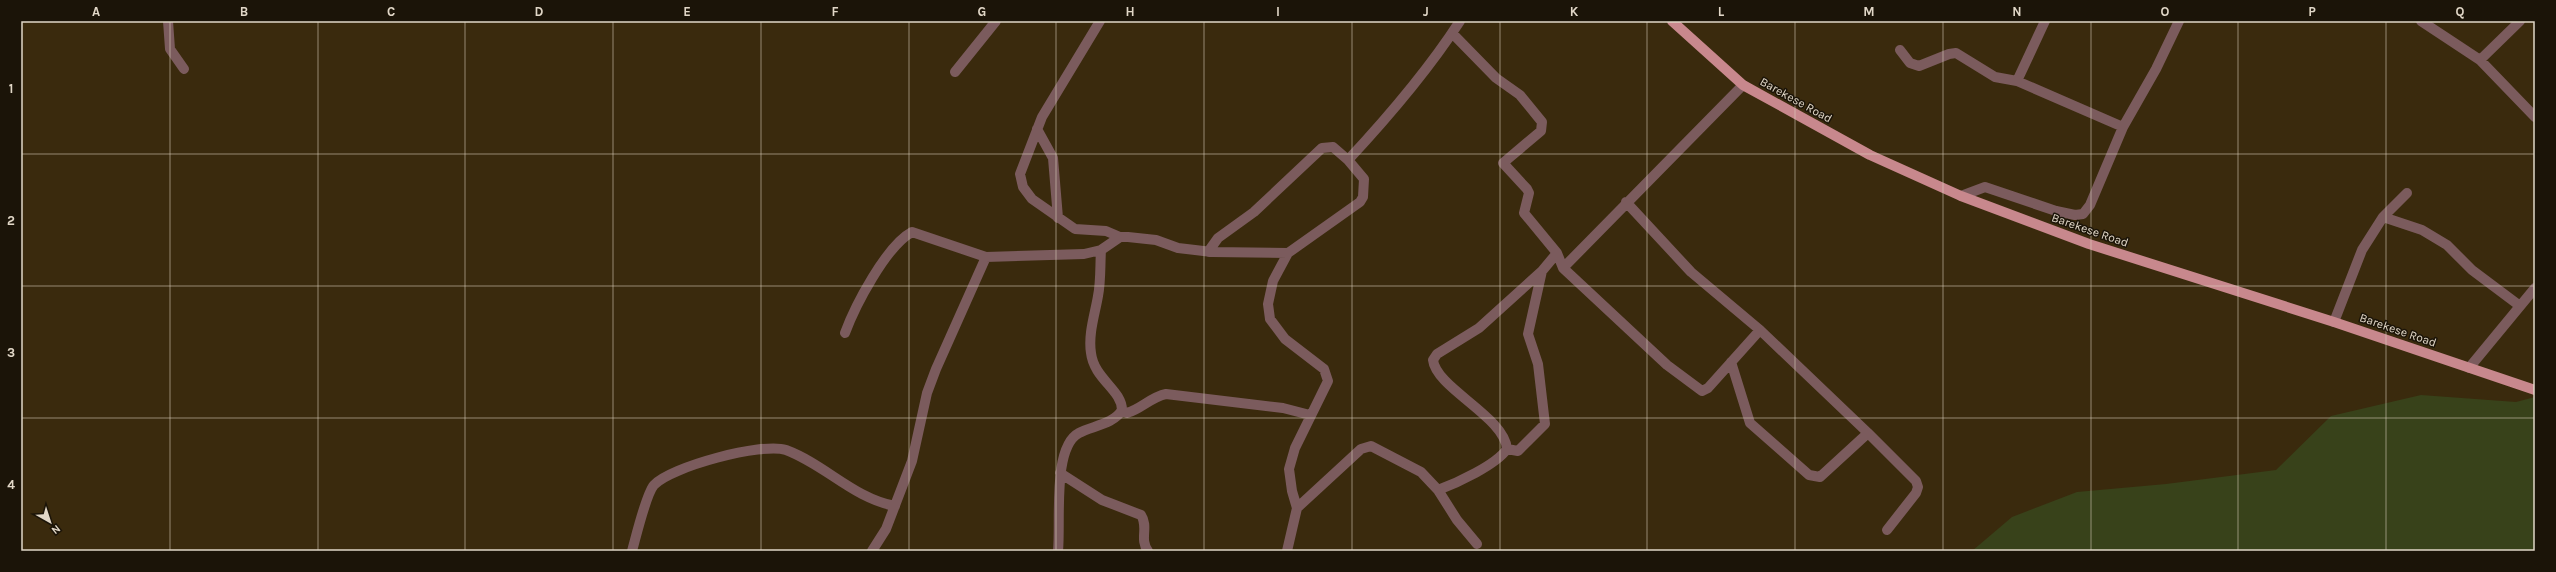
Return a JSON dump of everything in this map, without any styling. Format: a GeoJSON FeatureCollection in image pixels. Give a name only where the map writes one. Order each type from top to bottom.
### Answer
{"type":"FeatureCollection","features":[{"type":"Feature","properties":{"kind":"main road","name":"Barekese Road"},"geometry":{"type":"LineString","coordinates":[[1672,21],[1744,85],[1870,155],[1961,196],[2089,244],[2334,322],[2535,390]]}},
{"type":"Feature","properties":{"kind":"street"},"geometry":{"type":"LineString","coordinates":[[168,21],[170,49],[184,68]]}},
{"type":"Feature","properties":{"kind":"street"},"geometry":{"type":"LineString","coordinates":[[955,72],[996,21]]}},
{"type":"Feature","properties":{"kind":"street"},"geometry":{"type":"LineString","coordinates":[[1100,21],[1037,128],[1020,174],[1023,187],[1032,199],[1075,229],[1106,231],[1120,237],[1156,240],[1178,248],[1208,252],[1288,253]]}},
{"type":"Feature","properties":{"kind":"street"},"geometry":{"type":"LineString","coordinates":[[1348,160],[1402,102],[1436,58],[1460,21]]}},
{"type":"Feature","properties":{"kind":"street"},"geometry":{"type":"LineString","coordinates":[[2017,81],[2045,21]]}},
{"type":"Feature","properties":{"kind":"street"},"geometry":{"type":"LineString","coordinates":[[1961,196],[1985,187],[2056,211],[2075,215],[2082,214],[2090,205],[2123,127],[2156,70],[2179,21]]}},
{"type":"Feature","properties":{"kind":"street"},"geometry":{"type":"LineString","coordinates":[[2421,21],[2480,60],[2535,117]]}},
{"type":"Feature","properties":{"kind":"street"},"geometry":{"type":"LineString","coordinates":[[2480,60],[2520,21]]}},
{"type":"Feature","properties":{"kind":"street"},"geometry":{"type":"LineString","coordinates":[[1452,33],[1496,78],[1520,95],[1542,122],[1541,130],[1503,164],[1528,193],[1524,213],[1557,253],[1563,268],[1667,365],[1702,391],[1708,388],[1760,330]]}},
{"type":"Feature","properties":{"kind":"street"},"geometry":{"type":"LineString","coordinates":[[1900,50],[1910,63],[1919,66],[1949,54],[1956,53],[1995,77],[2017,81],[2123,127]]}},
{"type":"Feature","properties":{"kind":"street"},"geometry":{"type":"LineString","coordinates":[[1563,268],[1626,202],[1676,155],[1691,136],[1744,85]]}},
{"type":"Feature","properties":{"kind":"street"},"geometry":{"type":"LineString","coordinates":[[1037,128],[1053,158],[1058,218]]}},
{"type":"Feature","properties":{"kind":"street"},"geometry":{"type":"LineString","coordinates":[[1208,252],[1218,238],[1254,212],[1322,148],[1333,147],[1348,160],[1364,179],[1363,197],[1360,202],[1288,253],[1274,281],[1268,311],[1270,319],[1285,339],[1316,362],[1327,374],[1326,388],[1310,414],[1295,448],[1289,469],[1297,508],[1287,551]]}},
{"type":"Feature","properties":{"kind":"street"},"geometry":{"type":"LineString","coordinates":[[2334,322],[2362,250],[2383,217],[2406,193]]}},
{"type":"Feature","properties":{"kind":"street"},"geometry":{"type":"LineString","coordinates":[[1626,202],[1691,272],[1760,330],[1868,433],[1918,484],[1916,493],[1886,530]]}},
{"type":"Feature","properties":{"kind":"street"},"geometry":{"type":"LineString","coordinates":[[2383,217],[2422,230],[2447,244],[2472,270],[2520,306]]}},
{"type":"Feature","properties":{"kind":"street"},"geometry":{"type":"LineString","coordinates":[[845,334],[868,285],[906,236],[912,232],[986,257],[1084,254],[1101,250],[1120,237]]}},
{"type":"Feature","properties":{"kind":"street"},"geometry":{"type":"LineString","coordinates":[[1058,551],[1061,460],[1071,439],[1078,434],[1116,418],[1122,410],[1120,400],[1094,368],[1091,352],[1094,310],[1098,295],[1101,250]]}},
{"type":"Feature","properties":{"kind":"street"},"geometry":{"type":"LineString","coordinates":[[1507,449],[1504,440],[1495,427],[1439,373],[1434,360],[1437,354],[1479,328],[1542,271],[1557,253]]}},
{"type":"Feature","properties":{"kind":"street"},"geometry":{"type":"LineString","coordinates":[[872,551],[886,529],[912,461],[927,393],[986,257]]}},
{"type":"Feature","properties":{"kind":"street"},"geometry":{"type":"LineString","coordinates":[[1507,449],[1518,451],[1545,424],[1538,364],[1528,334],[1542,271]]}},
{"type":"Feature","properties":{"kind":"street"},"geometry":{"type":"LineString","coordinates":[[2469,368],[2535,288]]}},
{"type":"Feature","properties":{"kind":"street"},"geometry":{"type":"LineString","coordinates":[[1731,362],[1750,423],[1809,475],[1820,477],[1868,433]]}},
{"type":"Feature","properties":{"kind":"street"},"geometry":{"type":"LineString","coordinates":[[1122,410],[1127,413],[1134,411],[1158,395],[1166,394],[1283,408],[1310,414]]}},
{"type":"Feature","properties":{"kind":"street"},"geometry":{"type":"LineString","coordinates":[[1297,508],[1361,449],[1371,446],[1411,466],[1438,490],[1457,520],[1477,544]]}},
{"type":"Feature","properties":{"kind":"street"},"geometry":{"type":"LineString","coordinates":[[632,551],[653,486],[671,474],[740,451],[772,448],[785,450],[820,466],[860,495],[878,503],[895,506]]}},
{"type":"Feature","properties":{"kind":"street"},"geometry":{"type":"LineString","coordinates":[[1438,490],[1469,475],[1499,457],[1507,449]]}},
{"type":"Feature","properties":{"kind":"street"},"geometry":{"type":"LineString","coordinates":[[1060,473],[1102,500],[1141,515],[1144,523],[1142,541],[1148,551]]}},
{"type":"Feature","properties":{"kind":"green space"},"geometry":{"type":"Polygon","coordinates":[[[2421,395],[2516,402],[2535,397],[2535,551],[1972,551],[2012,517],[2077,492],[2166,484],[2276,470],[2331,416],[2421,395]]]}}]}
